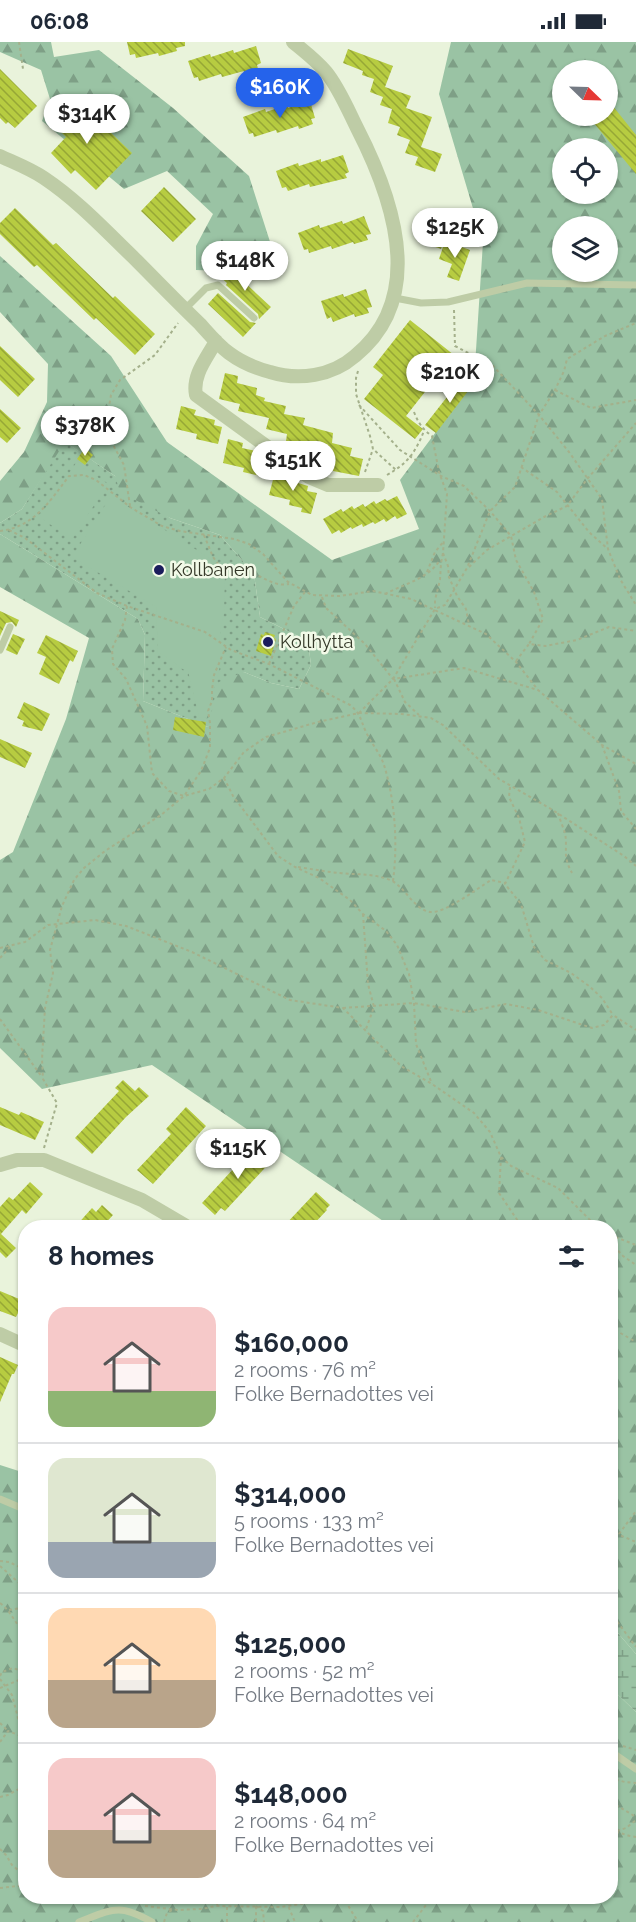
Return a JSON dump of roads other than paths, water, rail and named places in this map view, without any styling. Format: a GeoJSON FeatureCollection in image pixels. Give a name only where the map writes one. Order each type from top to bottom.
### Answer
{"type":"FeatureCollection","features":[{"type":"Feature","properties":{"kind":"street"},"geometry":{"type":"LineString","coordinates":[[0,156],[44,178],[78,205],[228,352],[256,368],[291,376],[315,376],[337,369],[368,346],[383,326],[395,298],[399,270],[396,242],[390,209],[372,156],[346,105],[327,73],[293,42]]}},
{"type":"Feature","properties":{"kind":"street"},"geometry":{"type":"LineString","coordinates":[[216,341],[198,374],[196,395],[309,477],[328,485],[378,485]]}},
{"type":"Feature","properties":{"kind":"street"},"geometry":{"type":"LineString","coordinates":[[0,1165],[17,1160],[44,1160],[142,1200],[176,1220]]}},
{"type":"Feature","properties":{"kind":"street"},"geometry":{"type":"LineString","coordinates":[[0,1334],[18,1342]]}},
{"type":"Feature","properties":{"kind":"lane"},"geometry":{"type":"LineString","coordinates":[[395,298],[421,303],[448,302],[527,283],[636,285]]}},
{"type":"Feature","properties":{"kind":"lane"},"geometry":{"type":"LineString","coordinates":[[186,310],[206,288],[218,285],[254,318]]}},
{"type":"Feature","properties":{"kind":"lane"},"geometry":{"type":"LineString","coordinates":[[0,650],[10,627]]}},
{"type":"Feature","properties":{"kind":"lane"},"geometry":{"type":"LineString","coordinates":[[0,1499],[18,1507]]}},
{"type":"Feature","properties":{"kind":"lane"},"geometry":{"type":"LineString","coordinates":[[618,1757],[636,1769]]}},
{"type":"Feature","properties":{"kind":"lane"},"geometry":{"type":"LineString","coordinates":[[80,1922],[116,1909],[126,1909],[152,1922]]}},
{"type":"Feature","properties":{"kind":"place","name":"Kollbanen"},"geometry":{"type":"Point","coordinates":[159,570]}},
{"type":"Feature","properties":{"kind":"place","name":"Kollhytta"},"geometry":{"type":"Point","coordinates":[268,642]}}]}
